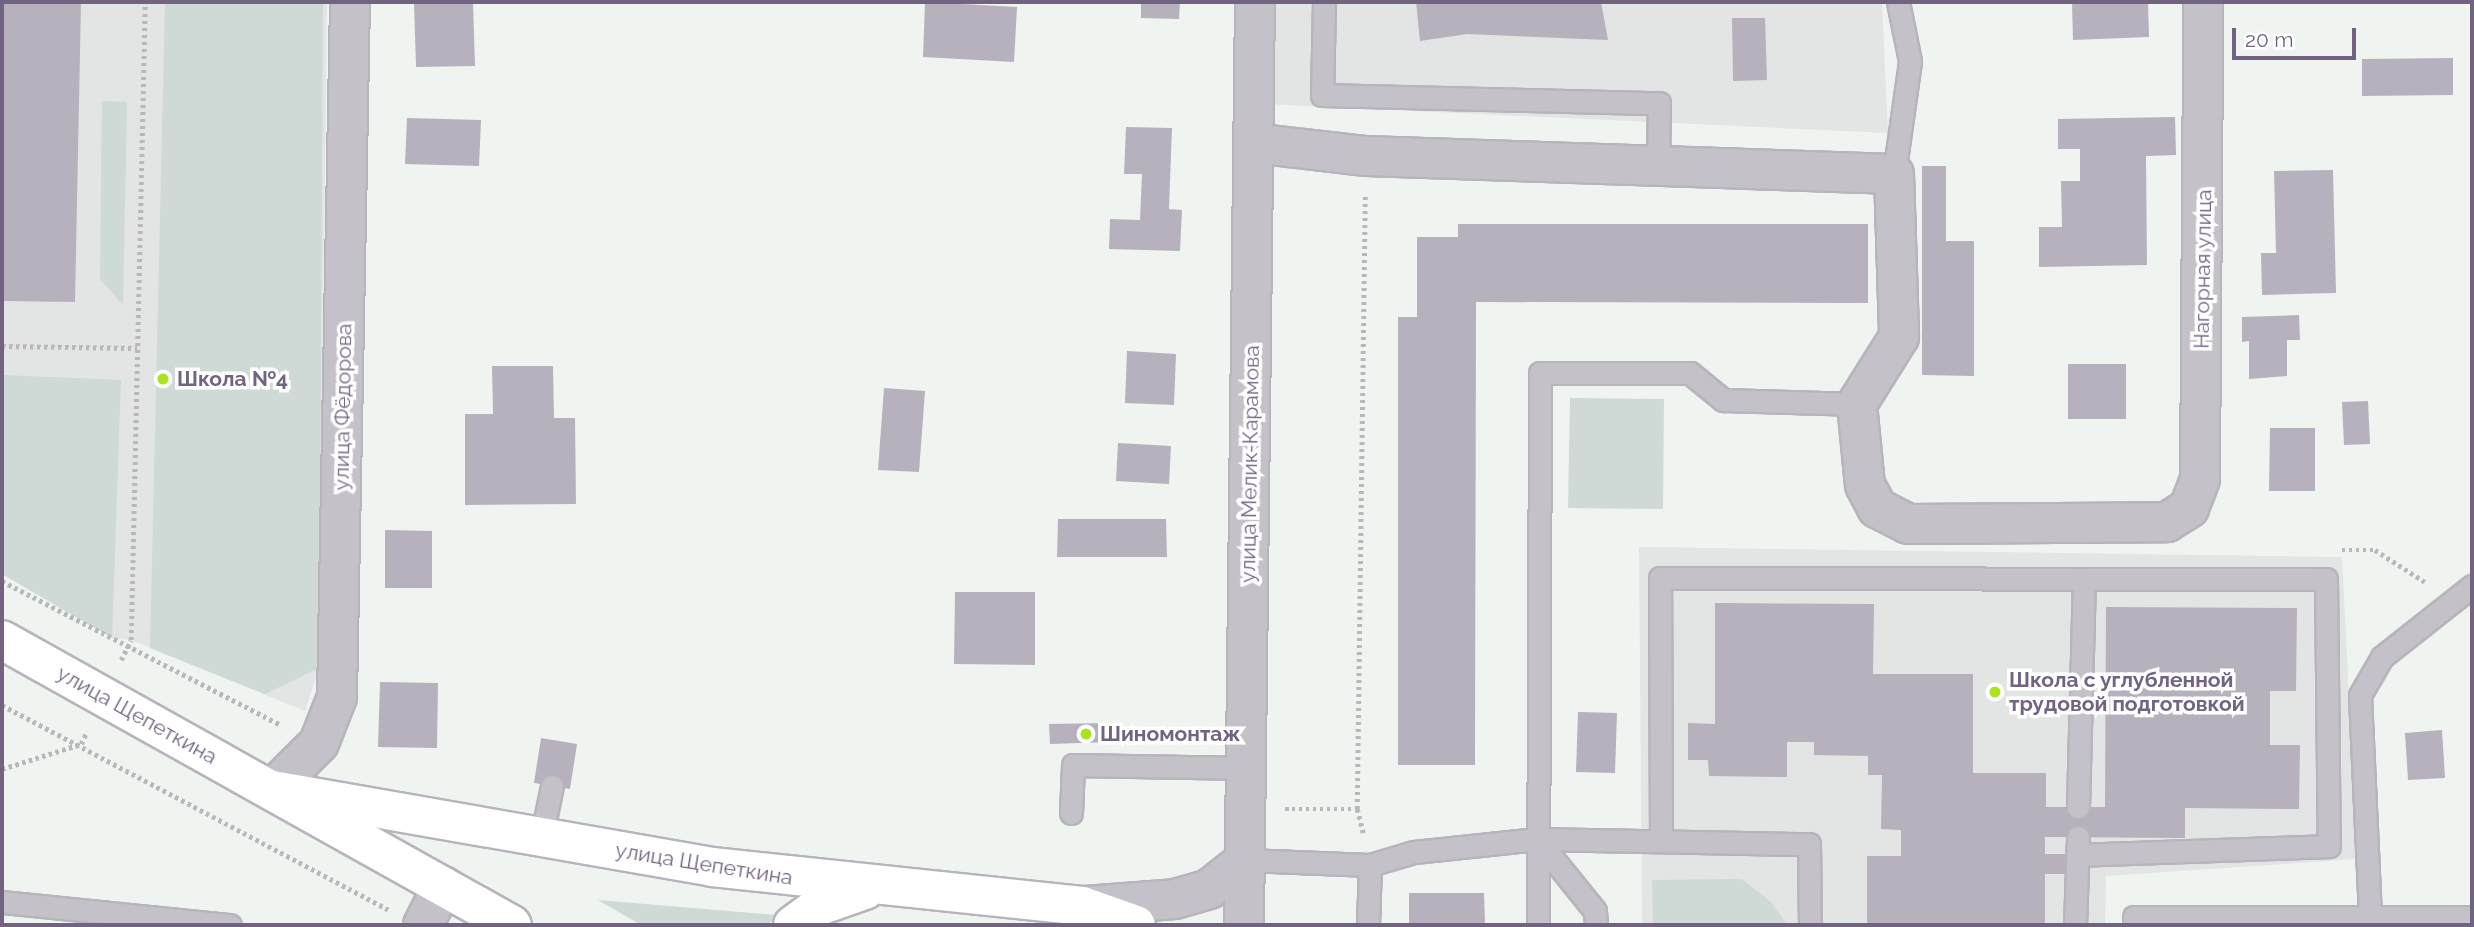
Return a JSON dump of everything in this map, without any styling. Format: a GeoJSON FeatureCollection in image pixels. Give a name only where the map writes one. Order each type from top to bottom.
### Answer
{"type":"FeatureCollection","features":[{"type":"Feature","properties":{"kind":"main road","name":"улица Щепеткина"},"geometry":{"type":"LineString","coordinates":[[2,640],[512,925]]}},
{"type":"Feature","properties":{"kind":"main road","name":"улица Щепеткина"},"geometry":{"type":"LineString","coordinates":[[272,790],[541,839],[871,888],[1082,906],[1136,925]]}},
{"type":"Feature","properties":{"kind":"main road"},"geometry":{"type":"LineString","coordinates":[[793,925],[819,906],[871,888]]}},
{"type":"Feature","properties":{"kind":"street","name":"улица Фёдорова"},"geometry":{"type":"LineString","coordinates":[[272,790],[318,743],[337,697],[350,2]]}},
{"type":"Feature","properties":{"kind":"street","name":"улица Мелик-Карамова"},"geometry":{"type":"LineString","coordinates":[[1244,925],[1255,2]]}},
{"type":"Feature","properties":{"kind":"street","name":"Нагорная улица"},"geometry":{"type":"LineString","coordinates":[[1857,404],[1865,485],[1877,508],[1908,524],[2167,522],[2189,508],[2200,479],[2203,2]]}},
{"type":"Feature","properties":{"kind":"street"},"geometry":{"type":"LineString","coordinates":[[1253,143],[1366,156],[1658,163],[1894,174],[1899,337],[1857,404]]}},
{"type":"Feature","properties":{"kind":"street"},"geometry":{"type":"LineString","coordinates":[[1082,906],[1175,899],[1209,888],[1246,860]]}},
{"type":"Feature","properties":{"kind":"street"},"geometry":{"type":"LineString","coordinates":[[409,919],[443,886]]}},
{"type":"Feature","properties":{"kind":"lane"},"geometry":{"type":"LineString","coordinates":[[1324,2],[1322,96],[1659,103],[1658,163]]}},
{"type":"Feature","properties":{"kind":"lane"},"geometry":{"type":"LineString","coordinates":[[1894,174],[1910,61],[1898,2]]}},
{"type":"Feature","properties":{"kind":"lane"},"geometry":{"type":"LineString","coordinates":[[1538,925],[1540,373],[1690,373],[1723,400],[1857,404]]}},
{"type":"Feature","properties":{"kind":"lane"},"geometry":{"type":"LineString","coordinates":[[1661,840],[1660,578],[2326,579],[2329,846],[2078,846],[2075,925]]}},
{"type":"Feature","properties":{"kind":"lane"},"geometry":{"type":"LineString","coordinates":[[2078,807],[2084,579]]}},
{"type":"Feature","properties":{"kind":"lane"},"geometry":{"type":"LineString","coordinates":[[2370,916],[2360,695],[2382,657],[2472,586]]}},
{"type":"Feature","properties":{"kind":"lane"},"geometry":{"type":"LineString","coordinates":[[1071,813],[1073,765],[1247,768]]}},
{"type":"Feature","properties":{"kind":"lane"},"geometry":{"type":"LineString","coordinates":[[541,839],[552,786]]}},
{"type":"Feature","properties":{"kind":"lane"},"geometry":{"type":"LineString","coordinates":[[1538,839],[1595,911],[1596,925]]}},
{"type":"Feature","properties":{"kind":"lane"},"geometry":{"type":"LineString","coordinates":[[1246,860],[1370,865],[1413,852],[1538,839],[1809,844],[1810,925]]}},
{"type":"Feature","properties":{"kind":"lane"},"geometry":{"type":"LineString","coordinates":[[1368,925],[1370,865]]}},
{"type":"Feature","properties":{"kind":"lane"},"geometry":{"type":"LineString","coordinates":[[2,902],[230,925]]}},
{"type":"Feature","properties":{"kind":"lane"},"geometry":{"type":"LineString","coordinates":[[2134,925],[2134,917],[2472,917]]}},
{"type":"Feature","properties":{"kind":"path"},"geometry":{"type":"LineString","coordinates":[[131,640],[145,2]]}},
{"type":"Feature","properties":{"kind":"path"},"geometry":{"type":"LineString","coordinates":[[1366,156],[1357,809],[1370,865]]}},
{"type":"Feature","properties":{"kind":"path"},"geometry":{"type":"LineString","coordinates":[[2,346],[137,348]]}},
{"type":"Feature","properties":{"kind":"path"},"geometry":{"type":"LineString","coordinates":[[2,581],[318,743]]}},
{"type":"Feature","properties":{"kind":"path"},"geometry":{"type":"LineString","coordinates":[[2,705],[81,744],[409,919]]}},
{"type":"Feature","properties":{"kind":"path"},"geometry":{"type":"LineString","coordinates":[[2,769],[81,744]]}},
{"type":"Feature","properties":{"kind":"shaded area","name":"Школа №4"},"geometry":{"type":"Polygon","coordinates":[[[2,2],[327,2],[319,668],[305,711],[131,640],[112,638],[2,574],[2,2]]]}},
{"type":"Feature","properties":{"kind":"shaded area"},"geometry":{"type":"Polygon","coordinates":[[[165,2],[323,2],[319,668],[265,694],[150,648],[165,2]]]}},
{"type":"Feature","properties":{"kind":"shaded area"},"geometry":{"type":"Polygon","coordinates":[[[1265,2],[1882,2],[1888,133],[1264,104],[1265,2]]]}},
{"type":"Feature","properties":{"kind":"shaded area"},"geometry":{"type":"Polygon","coordinates":[[[102,101],[127,102],[123,305],[100,279],[102,101]]]}},
{"type":"Feature","properties":{"kind":"shaded area"},"geometry":{"type":"Polygon","coordinates":[[[2,375],[121,380],[112,638],[2,574],[2,375]]]}},
{"type":"Feature","properties":{"kind":"shaded area"},"geometry":{"type":"Polygon","coordinates":[[[1570,398],[1664,399],[1663,509],[1568,508],[1570,398]]]}},
{"type":"Feature","properties":{"kind":"shaded area","name":"Школа с углубленной трудовой подготовкой"},"geometry":{"type":"Polygon","coordinates":[[[1639,547],[2342,557],[2357,859],[2106,876],[2105,925],[1642,925],[1639,547]]]}},
{"type":"Feature","properties":{"kind":"shaded area"},"geometry":{"type":"Polygon","coordinates":[[[1742,879],[1771,902],[1787,925],[1653,925],[1652,880],[1742,879]]]}},
{"type":"Feature","properties":{"kind":"shaded area"},"geometry":{"type":"Polygon","coordinates":[[[598,900],[777,915],[768,925],[641,925],[598,900]]]}},
{"type":"Feature","properties":{"kind":"building"},"geometry":{"type":"Polygon","coordinates":[[[2,2],[81,2],[75,302],[2,301],[2,2]]]}},
{"type":"Feature","properties":{"kind":"building"},"geometry":{"type":"Polygon","coordinates":[[[414,2],[473,2],[475,66],[416,67],[414,2]]]}},
{"type":"Feature","properties":{"kind":"building"},"geometry":{"type":"Polygon","coordinates":[[[925,2],[1017,7],[1014,62],[923,57],[925,2]]]}},
{"type":"Feature","properties":{"kind":"building"},"geometry":{"type":"Polygon","coordinates":[[[1141,2],[1180,2],[1179,19],[1141,18],[1141,2]]]}},
{"type":"Feature","properties":{"kind":"building"},"geometry":{"type":"Polygon","coordinates":[[[1416,2],[1601,2],[1608,40],[1467,34],[1420,41],[1416,2]]]}},
{"type":"Feature","properties":{"kind":"building"},"geometry":{"type":"Polygon","coordinates":[[[2072,2],[2148,2],[2149,37],[2073,40],[2072,2]]]}},
{"type":"Feature","properties":{"kind":"building"},"geometry":{"type":"Polygon","coordinates":[[[1732,18],[1765,18],[1767,80],[1733,81],[1732,18]]]}},
{"type":"Feature","properties":{"kind":"building"},"geometry":{"type":"Polygon","coordinates":[[[2453,58],[2453,95],[2362,96],[2362,59],[2453,58]]]}},
{"type":"Feature","properties":{"kind":"building"},"geometry":{"type":"Polygon","coordinates":[[[2175,117],[2176,155],[2146,156],[2147,265],[2039,267],[2039,227],[2062,227],[2061,181],[2080,181],[2080,149],[2058,149],[2058,119],[2175,117]]]}},
{"type":"Feature","properties":{"kind":"building"},"geometry":{"type":"Polygon","coordinates":[[[407,118],[481,120],[479,166],[405,164],[407,118]]]}},
{"type":"Feature","properties":{"kind":"building"},"geometry":{"type":"Polygon","coordinates":[[[1126,127],[1172,128],[1169,209],[1182,210],[1180,251],[1109,249],[1110,219],[1140,220],[1142,174],[1124,174],[1126,127]]]}},
{"type":"Feature","properties":{"kind":"building"},"geometry":{"type":"Polygon","coordinates":[[[1922,166],[1946,166],[1946,241],[1974,241],[1974,376],[1922,375],[1922,166]]]}},
{"type":"Feature","properties":{"kind":"building"},"geometry":{"type":"Polygon","coordinates":[[[2333,170],[2336,293],[2262,295],[2261,253],[2276,253],[2274,171],[2333,170]]]}},
{"type":"Feature","properties":{"kind":"building"},"geometry":{"type":"Polygon","coordinates":[[[1458,224],[1868,224],[1868,303],[1476,302],[1475,765],[1398,765],[1398,317],[1417,317],[1417,237],[1458,237],[1458,224]]]}},
{"type":"Feature","properties":{"kind":"building"},"geometry":{"type":"Polygon","coordinates":[[[2299,315],[2300,340],[2287,340],[2287,376],[2249,379],[2249,341],[2242,342],[2242,317],[2299,315]]]}},
{"type":"Feature","properties":{"kind":"building"},"geometry":{"type":"Polygon","coordinates":[[[1127,351],[1176,354],[1174,405],[1125,403],[1127,351]]]}},
{"type":"Feature","properties":{"kind":"building"},"geometry":{"type":"Polygon","coordinates":[[[2068,364],[2126,364],[2126,419],[2068,419],[2068,364]]]}},
{"type":"Feature","properties":{"kind":"building"},"geometry":{"type":"Polygon","coordinates":[[[492,366],[553,366],[554,418],[575,418],[576,504],[465,505],[465,414],[493,414],[492,366]]]}},
{"type":"Feature","properties":{"kind":"building"},"geometry":{"type":"Polygon","coordinates":[[[884,388],[925,391],[919,472],[878,470],[884,388]]]}},
{"type":"Feature","properties":{"kind":"building"},"geometry":{"type":"Polygon","coordinates":[[[2368,401],[2370,444],[2344,445],[2342,402],[2368,401]]]}},
{"type":"Feature","properties":{"kind":"building"},"geometry":{"type":"Polygon","coordinates":[[[2270,428],[2315,428],[2315,491],[2269,491],[2270,428]]]}},
{"type":"Feature","properties":{"kind":"building"},"geometry":{"type":"Polygon","coordinates":[[[1118,443],[1171,446],[1169,484],[1116,481],[1118,443]]]}},
{"type":"Feature","properties":{"kind":"building"},"geometry":{"type":"Polygon","coordinates":[[[1058,519],[1166,519],[1167,557],[1057,557],[1058,519]]]}},
{"type":"Feature","properties":{"kind":"building"},"geometry":{"type":"Polygon","coordinates":[[[385,530],[432,531],[432,588],[385,588],[385,530]]]}},
{"type":"Feature","properties":{"kind":"building"},"geometry":{"type":"Polygon","coordinates":[[[955,592],[1035,592],[1035,665],[954,664],[955,592]]]}},
{"type":"Feature","properties":{"kind":"building"},"geometry":{"type":"Polygon","coordinates":[[[1715,603],[1874,604],[1873,674],[1973,674],[1973,773],[2046,773],[2046,807],[2105,807],[2106,607],[2297,608],[2296,691],[2270,691],[2270,745],[2300,745],[2299,809],[2185,808],[2185,838],[2045,837],[2045,854],[2072,854],[2072,874],[2045,874],[2045,925],[1867,925],[1867,856],[1901,856],[1901,830],[1881,829],[1882,775],[1868,775],[1868,756],[1814,755],[1814,742],[1787,742],[1787,777],[1709,776],[1708,760],[1688,760],[1688,723],[1715,724],[1715,603]]]}},
{"type":"Feature","properties":{"kind":"building"},"geometry":{"type":"Polygon","coordinates":[[[380,682],[438,683],[437,748],[378,747],[380,682]]]}},
{"type":"Feature","properties":{"kind":"building"},"geometry":{"type":"Polygon","coordinates":[[[1578,712],[1617,713],[1615,773],[1576,772],[1578,712]]]}},
{"type":"Feature","properties":{"kind":"building"},"geometry":{"type":"Polygon","coordinates":[[[1110,723],[1111,742],[1050,744],[1049,724],[1110,723]]]}},
{"type":"Feature","properties":{"kind":"building"},"geometry":{"type":"Polygon","coordinates":[[[2442,730],[2445,778],[2408,780],[2405,733],[2442,730]]]}},
{"type":"Feature","properties":{"kind":"building"},"geometry":{"type":"Polygon","coordinates":[[[541,738],[577,744],[570,789],[534,783],[541,738]]]}},
{"type":"Feature","properties":{"kind":"building"},"geometry":{"type":"Polygon","coordinates":[[[1409,893],[1484,893],[1485,925],[1409,925],[1409,893]]]}},
{"type":"Feature","properties":{"kind":"place","name":"Школа №4"},"geometry":{"type":"Point","coordinates":[163,379]}},
{"type":"Feature","properties":{"kind":"place","name":"Школа с углубленной трудовой подготовкой"},"geometry":{"type":"Point","coordinates":[1995,692]}},
{"type":"Feature","properties":{"kind":"place","name":"Шиномонтаж"},"geometry":{"type":"Point","coordinates":[1086,734]}}]}
